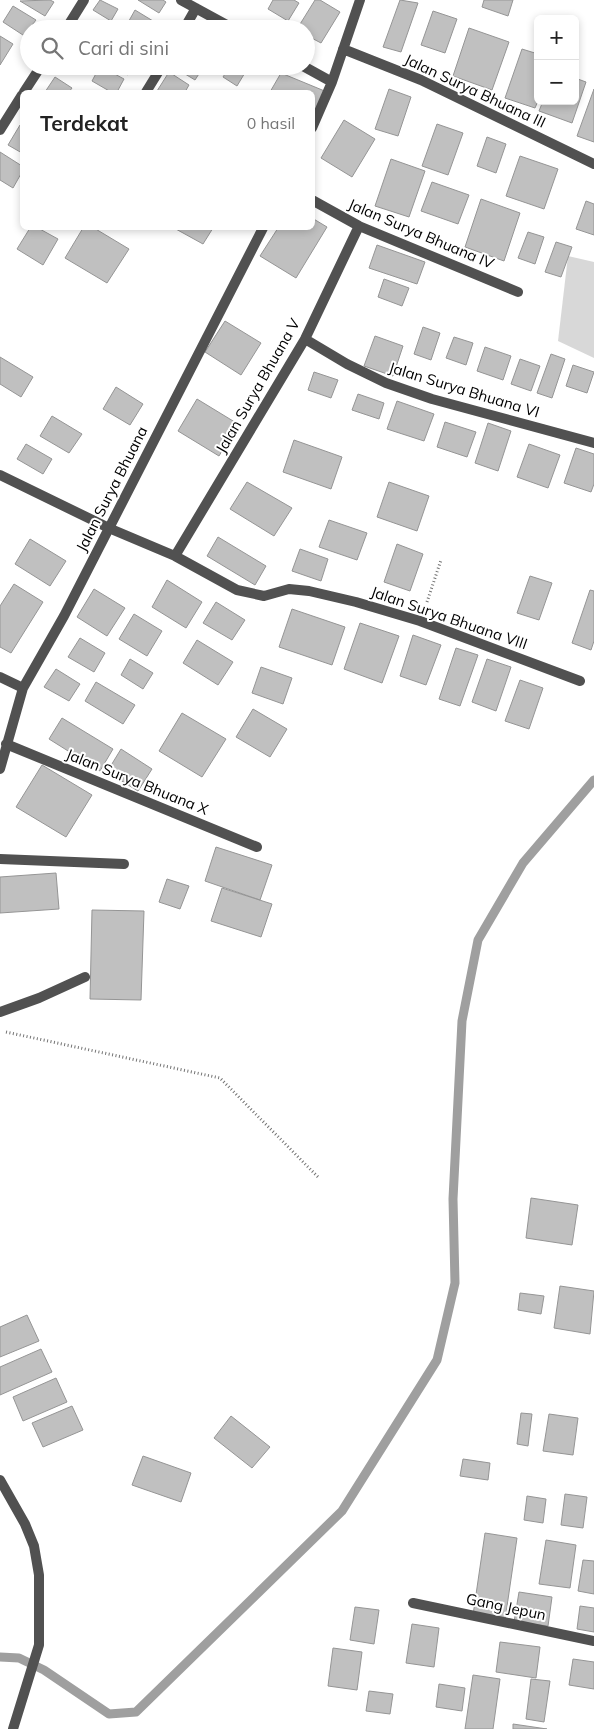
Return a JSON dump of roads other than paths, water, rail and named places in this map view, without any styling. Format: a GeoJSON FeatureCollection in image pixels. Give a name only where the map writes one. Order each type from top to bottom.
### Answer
{"type":"FeatureCollection","features":[{"type":"Feature","properties":{"kind":"street"},"geometry":{"type":"LineString","coordinates":[[72,20],[84,0]]}},
{"type":"Feature","properties":{"kind":"street"},"geometry":{"type":"LineString","coordinates":[[182,0],[218,20]]}},
{"type":"Feature","properties":{"kind":"street"},"geometry":{"type":"LineString","coordinates":[[315,121],[332,82],[360,0]]}},
{"type":"Feature","properties":{"kind":"street"},"geometry":{"type":"LineString","coordinates":[[189,20],[196,8]]}},
{"type":"Feature","properties":{"kind":"street","name":"Jalan Surya Bhuana III"},"geometry":{"type":"LineString","coordinates":[[343,49],[421,80],[594,164]]}},
{"type":"Feature","properties":{"kind":"street"},"geometry":{"type":"LineString","coordinates":[[315,73],[332,82]]}},
{"type":"Feature","properties":{"kind":"street"},"geometry":{"type":"LineString","coordinates":[[26,90],[35,75]]}},
{"type":"Feature","properties":{"kind":"street"},"geometry":{"type":"LineString","coordinates":[[147,90],[156,75]]}},
{"type":"Feature","properties":{"kind":"street"},"geometry":{"type":"LineString","coordinates":[[0,130],[20,99]]}},
{"type":"Feature","properties":{"kind":"street","name":"Jalan Surya Bhuana IV"},"geometry":{"type":"LineString","coordinates":[[315,202],[359,226],[518,292]]}},
{"type":"Feature","properties":{"kind":"street","name":"Jalan Surya Bhuana V"},"geometry":{"type":"LineString","coordinates":[[175,556],[305,339],[359,226]]}},
{"type":"Feature","properties":{"kind":"street","name":"Jalan Surya Bhuana"},"geometry":{"type":"LineString","coordinates":[[0,769],[23,688],[64,616],[110,528],[262,230]]}},
{"type":"Feature","properties":{"kind":"street","name":"Jalan Surya Bhuana VI"},"geometry":{"type":"LineString","coordinates":[[305,339],[347,364],[386,383],[432,398],[594,443]]}},
{"type":"Feature","properties":{"kind":"street","name":"Jalan Surya Bhuana VIII"},"geometry":{"type":"LineString","coordinates":[[0,475],[110,528],[175,556],[237,590],[255,595],[272,594],[289,589],[309,591],[420,621],[580,681]]}},
{"type":"Feature","properties":{"kind":"street"},"geometry":{"type":"LineString","coordinates":[[0,677],[23,688]]}},
{"type":"Feature","properties":{"kind":"street","name":"Jalan Surya Bhuana X"},"geometry":{"type":"LineString","coordinates":[[6,744],[257,847]]}},
{"type":"Feature","properties":{"kind":"street"},"geometry":{"type":"LineString","coordinates":[[0,860],[124,864]]}},
{"type":"Feature","properties":{"kind":"street"},"geometry":{"type":"LineString","coordinates":[[0,1012],[39,998],[85,977]]}},
{"type":"Feature","properties":{"kind":"street"},"geometry":{"type":"LineString","coordinates":[[0,1480],[28,1531],[34,1546],[40,1575],[39,1644],[13,1729]]}},
{"type":"Feature","properties":{"kind":"street","name":"Gang Jepun"},"geometry":{"type":"LineString","coordinates":[[412,1603],[594,1640]]}},
{"type":"Feature","properties":{"kind":"waterway"},"geometry":{"type":"LineString","coordinates":[[0,1657],[19,1658],[44,1670],[109,1714],[136,1712],[342,1511],[437,1360],[455,1283],[453,1199],[462,1021],[478,940],[523,863],[594,780]]}}]}
